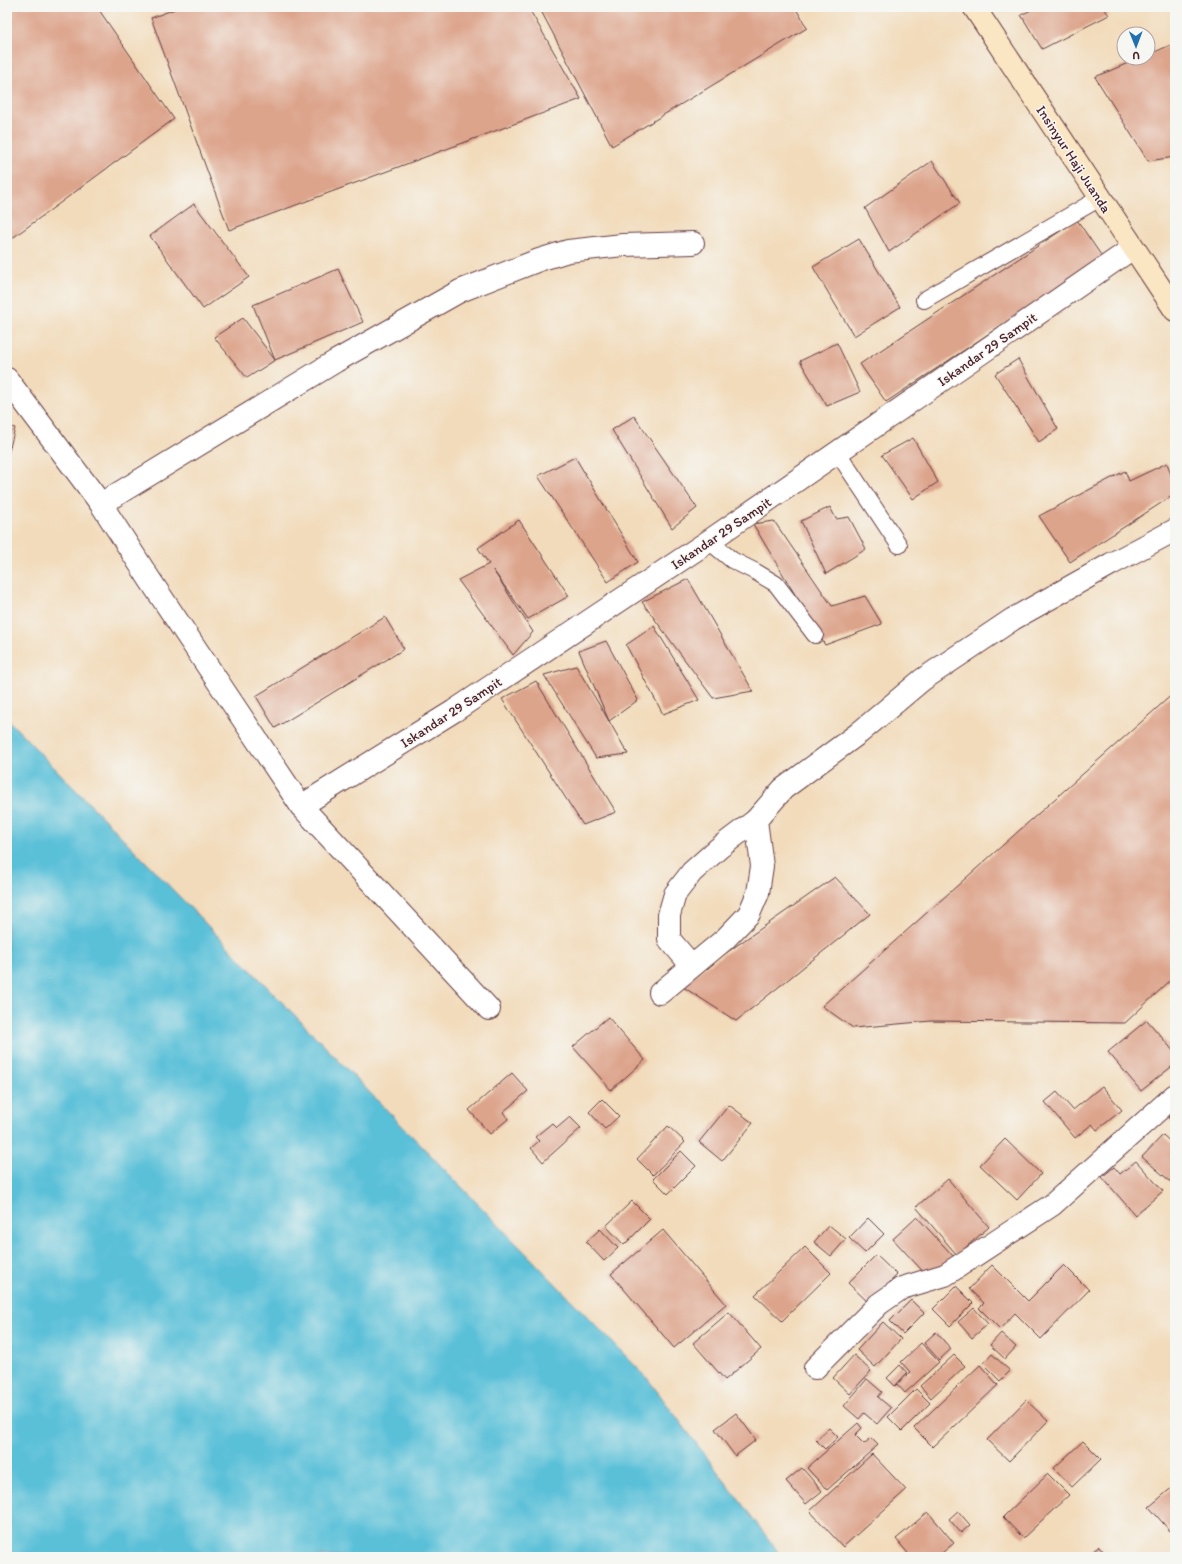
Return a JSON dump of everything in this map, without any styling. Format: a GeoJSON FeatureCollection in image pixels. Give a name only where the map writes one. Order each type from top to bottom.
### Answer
{"type":"FeatureCollection","features":[{"type":"Feature","properties":{"kind":"street","name":"Insinyur Haji Juanda"},"geometry":{"type":"LineString","coordinates":[[974,7],[1175,310]]}},
{"type":"Feature","properties":{"kind":"street"},"geometry":{"type":"LineString","coordinates":[[101,504],[336,361],[460,291],[539,260],[568,251],[623,245],[693,243]]}},
{"type":"Feature","properties":{"kind":"street","name":"Iskandar 29 Sampit"},"geometry":{"type":"LineString","coordinates":[[301,806],[454,711],[709,541],[1133,248]]}},
{"type":"Feature","properties":{"kind":"street"},"geometry":{"type":"LineString","coordinates":[[7,379],[101,504],[301,806],[489,1009]]}},
{"type":"Feature","properties":{"kind":"street"},"geometry":{"type":"LineString","coordinates":[[692,966],[669,939],[669,915],[675,894],[692,872],[719,848],[756,820],[783,789],[859,733],[922,680],[1013,619],[1175,530]]}},
{"type":"Feature","properties":{"kind":"street"},"geometry":{"type":"LineString","coordinates":[[660,993],[724,939],[749,914],[758,893],[762,866],[756,820]]}},
{"type":"Feature","properties":{"kind":"street"},"geometry":{"type":"LineString","coordinates":[[816,1368],[879,1304],[902,1288],[945,1275],[1052,1205],[1175,1095]]}},
{"type":"Feature","properties":{"kind":"lane"},"geometry":{"type":"LineString","coordinates":[[924,300],[1100,198]]}},
{"type":"Feature","properties":{"kind":"lane"},"geometry":{"type":"LineString","coordinates":[[838,453],[899,545]]}},
{"type":"Feature","properties":{"kind":"lane"},"geometry":{"type":"LineString","coordinates":[[709,541],[732,560],[776,584],[815,635]]}},
{"type":"Feature","properties":{"kind":"water"},"geometry":{"type":"Polygon","coordinates":[[[7,719],[647,1378],[782,1557],[7,1557],[7,719]]]}},
{"type":"Feature","properties":{"kind":"building"},"geometry":{"type":"Polygon","coordinates":[[[7,7],[97,7],[174,119],[7,242],[7,7]]]}},
{"type":"Feature","properties":{"kind":"building"},"geometry":{"type":"Polygon","coordinates":[[[180,7],[528,7],[581,99],[229,230],[151,18],[180,7]]]}},
{"type":"Feature","properties":{"kind":"building"},"geometry":{"type":"Polygon","coordinates":[[[539,7],[795,7],[807,28],[612,146],[539,7]]]}},
{"type":"Feature","properties":{"kind":"building"},"geometry":{"type":"Polygon","coordinates":[[[1037,7],[1103,7],[1109,15],[1042,49],[1021,15],[1037,7]]]}},
{"type":"Feature","properties":{"kind":"building"},"geometry":{"type":"Polygon","coordinates":[[[1175,43],[1175,157],[1148,161],[1095,77],[1121,66],[1156,66],[1156,51],[1175,43]]]}},
{"type":"Feature","properties":{"kind":"building"},"geometry":{"type":"Polygon","coordinates":[[[932,161],[960,203],[889,252],[865,208],[932,161]]]}},
{"type":"Feature","properties":{"kind":"building"},"geometry":{"type":"Polygon","coordinates":[[[194,204],[249,277],[203,309],[150,236],[194,204]]]}},
{"type":"Feature","properties":{"kind":"building"},"geometry":{"type":"Polygon","coordinates":[[[1077,220],[1103,258],[886,402],[860,364],[1077,220]]]}},
{"type":"Feature","properties":{"kind":"building"},"geometry":{"type":"Polygon","coordinates":[[[859,239],[900,307],[854,336],[813,267],[859,239]]]}},
{"type":"Feature","properties":{"kind":"building"},"geometry":{"type":"Polygon","coordinates":[[[338,269],[363,322],[275,360],[253,305],[338,269]]]}},
{"type":"Feature","properties":{"kind":"building"},"geometry":{"type":"Polygon","coordinates":[[[243,318],[275,360],[247,378],[214,337],[243,318]]]}},
{"type":"Feature","properties":{"kind":"building"},"geometry":{"type":"Polygon","coordinates":[[[837,343],[860,392],[827,406],[800,361],[837,343]]]}},
{"type":"Feature","properties":{"kind":"building"},"geometry":{"type":"Polygon","coordinates":[[[1018,359],[1058,429],[1039,442],[995,374],[1018,359]]]}},
{"type":"Feature","properties":{"kind":"building"},"geometry":{"type":"Polygon","coordinates":[[[634,416],[697,508],[672,528],[612,430],[634,416]]]}},
{"type":"Feature","properties":{"kind":"building"},"geometry":{"type":"Polygon","coordinates":[[[7,425],[15,428],[9,451],[7,451],[7,425]]]}},
{"type":"Feature","properties":{"kind":"building"},"geometry":{"type":"Polygon","coordinates":[[[913,438],[938,482],[913,499],[882,455],[913,438]]]}},
{"type":"Feature","properties":{"kind":"building"},"geometry":{"type":"Polygon","coordinates":[[[575,457],[638,562],[608,582],[538,476],[575,457]]]}},
{"type":"Feature","properties":{"kind":"building"},"geometry":{"type":"Polygon","coordinates":[[[1167,463],[1175,486],[1175,494],[1070,562],[1039,516],[1125,471],[1129,481],[1167,463]]]}},
{"type":"Feature","properties":{"kind":"building"},"geometry":{"type":"Polygon","coordinates":[[[830,507],[836,519],[849,517],[866,549],[826,574],[801,521],[830,507]]]}},
{"type":"Feature","properties":{"kind":"building"},"geometry":{"type":"Polygon","coordinates":[[[519,520],[569,596],[528,619],[493,570],[533,632],[513,655],[458,580],[489,564],[478,548],[519,520]]]}},
{"type":"Feature","properties":{"kind":"building"},"geometry":{"type":"Polygon","coordinates":[[[774,521],[832,606],[865,596],[882,624],[825,645],[753,524],[774,521]]]}},
{"type":"Feature","properties":{"kind":"building"},"geometry":{"type":"Polygon","coordinates":[[[688,579],[753,691],[713,698],[642,602],[688,579]]]}},
{"type":"Feature","properties":{"kind":"building"},"geometry":{"type":"Polygon","coordinates":[[[385,617],[404,649],[275,728],[256,696],[385,617]]]}},
{"type":"Feature","properties":{"kind":"building"},"geometry":{"type":"Polygon","coordinates":[[[654,626],[699,700],[663,714],[626,645],[654,626]]]}},
{"type":"Feature","properties":{"kind":"building"},"geometry":{"type":"Polygon","coordinates":[[[606,641],[638,700],[609,721],[579,651],[606,641]]]}},
{"type":"Feature","properties":{"kind":"building"},"geometry":{"type":"Polygon","coordinates":[[[576,666],[628,754],[596,758],[544,675],[576,666]]]}},
{"type":"Feature","properties":{"kind":"building"},"geometry":{"type":"Polygon","coordinates":[[[536,681],[616,812],[583,825],[502,699],[536,681]]]}},
{"type":"Feature","properties":{"kind":"building"},"geometry":{"type":"Polygon","coordinates":[[[1175,692],[1175,976],[1125,1023],[931,1021],[853,1028],[822,1006],[1175,692]]]}},
{"type":"Feature","properties":{"kind":"building"},"geometry":{"type":"Polygon","coordinates":[[[835,877],[870,914],[736,1021],[680,985],[835,877]]]}},
{"type":"Feature","properties":{"kind":"building"},"geometry":{"type":"Polygon","coordinates":[[[608,1017],[645,1060],[611,1090],[573,1047],[608,1017]]]}},
{"type":"Feature","properties":{"kind":"building"},"geometry":{"type":"Polygon","coordinates":[[[1147,1020],[1175,1053],[1175,1064],[1141,1091],[1108,1052],[1147,1020]]]}},
{"type":"Feature","properties":{"kind":"building"},"geometry":{"type":"Polygon","coordinates":[[[512,1073],[528,1091],[503,1112],[508,1119],[490,1134],[469,1110],[512,1073]]]}},
{"type":"Feature","properties":{"kind":"building"},"geometry":{"type":"Polygon","coordinates":[[[1102,1086],[1122,1110],[1097,1130],[1092,1124],[1075,1138],[1045,1102],[1057,1092],[1073,1110],[1102,1086]]]}},
{"type":"Feature","properties":{"kind":"building"},"geometry":{"type":"Polygon","coordinates":[[[602,1099],[619,1116],[605,1129],[589,1112],[602,1099]]]}},
{"type":"Feature","properties":{"kind":"building"},"geometry":{"type":"Polygon","coordinates":[[[729,1105],[753,1123],[722,1161],[699,1142],[729,1105]]]}},
{"type":"Feature","properties":{"kind":"building"},"geometry":{"type":"Polygon","coordinates":[[[1175,1112],[1175,1126],[1168,1117],[1175,1112]]]}},
{"type":"Feature","properties":{"kind":"building"},"geometry":{"type":"Polygon","coordinates":[[[570,1117],[581,1128],[543,1162],[531,1148],[539,1141],[535,1137],[552,1123],[557,1128],[570,1117]]]}},
{"type":"Feature","properties":{"kind":"building"},"geometry":{"type":"Polygon","coordinates":[[[668,1126],[685,1142],[653,1175],[637,1159],[668,1126]]]}},
{"type":"Feature","properties":{"kind":"building"},"geometry":{"type":"Polygon","coordinates":[[[1163,1135],[1175,1146],[1175,1178],[1171,1182],[1142,1157],[1163,1135]]]}},
{"type":"Feature","properties":{"kind":"building"},"geometry":{"type":"Polygon","coordinates":[[[1005,1139],[1041,1174],[1017,1200],[980,1165],[1005,1139]]]}},
{"type":"Feature","properties":{"kind":"building"},"geometry":{"type":"Polygon","coordinates":[[[681,1151],[696,1166],[668,1194],[653,1179],[681,1151]]]}},
{"type":"Feature","properties":{"kind":"building"},"geometry":{"type":"Polygon","coordinates":[[[1136,1161],[1163,1191],[1135,1215],[1102,1177],[1114,1167],[1120,1174],[1136,1161]]]}},
{"type":"Feature","properties":{"kind":"building"},"geometry":{"type":"Polygon","coordinates":[[[948,1179],[989,1227],[957,1255],[916,1207],[948,1179]]]}},
{"type":"Feature","properties":{"kind":"building"},"geometry":{"type":"Polygon","coordinates":[[[632,1201],[650,1219],[624,1245],[606,1226],[632,1201]]]}},
{"type":"Feature","properties":{"kind":"building"},"geometry":{"type":"Polygon","coordinates":[[[917,1217],[954,1257],[930,1279],[893,1239],[917,1217]]]}},
{"type":"Feature","properties":{"kind":"building"},"geometry":{"type":"Polygon","coordinates":[[[868,1218],[884,1234],[865,1253],[849,1238],[868,1218]]]}},
{"type":"Feature","properties":{"kind":"building"},"geometry":{"type":"Polygon","coordinates":[[[829,1225],[846,1239],[831,1256],[814,1242],[829,1225]]]}},
{"type":"Feature","properties":{"kind":"building"},"geometry":{"type":"Polygon","coordinates":[[[600,1229],[618,1248],[604,1261],[586,1242],[600,1229]]]}},
{"type":"Feature","properties":{"kind":"building"},"geometry":{"type":"Polygon","coordinates":[[[663,1230],[726,1304],[674,1348],[611,1274],[663,1230]]]}},
{"type":"Feature","properties":{"kind":"building"},"geometry":{"type":"Polygon","coordinates":[[[805,1247],[831,1273],[782,1321],[755,1295],[805,1247]]]}},
{"type":"Feature","properties":{"kind":"building"},"geometry":{"type":"Polygon","coordinates":[[[876,1255],[897,1275],[869,1303],[848,1283],[876,1255]]]}},
{"type":"Feature","properties":{"kind":"building"},"geometry":{"type":"Polygon","coordinates":[[[992,1265],[1028,1301],[1064,1265],[1089,1290],[1041,1339],[1015,1313],[1000,1329],[979,1308],[984,1303],[969,1289],[992,1265]]]}},
{"type":"Feature","properties":{"kind":"building"},"geometry":{"type":"Polygon","coordinates":[[[956,1286],[973,1303],[950,1326],[933,1309],[956,1286]]]}},
{"type":"Feature","properties":{"kind":"building"},"geometry":{"type":"Polygon","coordinates":[[[911,1300],[924,1313],[903,1334],[890,1321],[911,1300]]]}},
{"type":"Feature","properties":{"kind":"building"},"geometry":{"type":"Polygon","coordinates":[[[974,1308],[988,1324],[972,1338],[958,1322],[974,1308]]]}},
{"type":"Feature","properties":{"kind":"building"},"geometry":{"type":"Polygon","coordinates":[[[729,1312],[761,1349],[725,1380],[693,1343],[729,1312]]]}},
{"type":"Feature","properties":{"kind":"building"},"geometry":{"type":"Polygon","coordinates":[[[883,1322],[901,1339],[875,1367],[857,1350],[883,1322]]]}},
{"type":"Feature","properties":{"kind":"building"},"geometry":{"type":"Polygon","coordinates":[[[936,1332],[951,1349],[939,1360],[924,1343],[936,1332]]]}},
{"type":"Feature","properties":{"kind":"building"},"geometry":{"type":"Polygon","coordinates":[[[1001,1333],[1016,1347],[1005,1359],[990,1345],[1001,1333]]]}},
{"type":"Feature","properties":{"kind":"building"},"geometry":{"type":"Polygon","coordinates":[[[921,1343],[939,1362],[905,1393],[897,1384],[910,1372],[901,1362],[921,1343]]]}},
{"type":"Feature","properties":{"kind":"building"},"geometry":{"type":"Polygon","coordinates":[[[992,1354],[1010,1371],[1000,1381],[983,1364],[992,1354]]]}},
{"type":"Feature","properties":{"kind":"building"},"geometry":{"type":"Polygon","coordinates":[[[854,1355],[871,1371],[850,1394],[833,1378],[854,1355]]]}},
{"type":"Feature","properties":{"kind":"building"},"geometry":{"type":"Polygon","coordinates":[[[954,1355],[965,1366],[931,1398],[920,1386],[954,1355]]]}},
{"type":"Feature","properties":{"kind":"building"},"geometry":{"type":"Polygon","coordinates":[[[900,1365],[907,1373],[895,1386],[887,1378],[900,1365]]]}},
{"type":"Feature","properties":{"kind":"building"},"geometry":{"type":"Polygon","coordinates":[[[980,1365],[998,1385],[933,1447],[914,1428],[980,1365]]]}},
{"type":"Feature","properties":{"kind":"building"},"geometry":{"type":"Polygon","coordinates":[[[867,1379],[882,1392],[878,1397],[891,1408],[877,1424],[864,1413],[859,1419],[844,1406],[867,1379]]]}},
{"type":"Feature","properties":{"kind":"building"},"geometry":{"type":"Polygon","coordinates":[[[916,1389],[930,1403],[902,1431],[888,1417],[916,1389]]]}},
{"type":"Feature","properties":{"kind":"building"},"geometry":{"type":"Polygon","coordinates":[[[1026,1400],[1048,1421],[1009,1461],[987,1440],[1026,1400]]]}},
{"type":"Feature","properties":{"kind":"building"},"geometry":{"type":"Polygon","coordinates":[[[736,1413],[756,1440],[735,1456],[715,1429],[736,1413]]]}},
{"type":"Feature","properties":{"kind":"building"},"geometry":{"type":"Polygon","coordinates":[[[858,1423],[862,1428],[855,1435],[864,1444],[871,1438],[878,1445],[827,1490],[807,1468],[858,1423]]]}},
{"type":"Feature","properties":{"kind":"building"},"geometry":{"type":"Polygon","coordinates":[[[829,1428],[838,1437],[825,1449],[816,1440],[829,1428]]]}},
{"type":"Feature","properties":{"kind":"building"},"geometry":{"type":"Polygon","coordinates":[[[1083,1441],[1101,1459],[1072,1487],[1054,1468],[1083,1441]]]}},
{"type":"Feature","properties":{"kind":"building"},"geometry":{"type":"Polygon","coordinates":[[[872,1454],[906,1490],[843,1547],[810,1511],[872,1454]]]}},
{"type":"Feature","properties":{"kind":"building"},"geometry":{"type":"Polygon","coordinates":[[[802,1468],[822,1491],[806,1504],[786,1481],[802,1468]]]}},
{"type":"Feature","properties":{"kind":"building"},"geometry":{"type":"Polygon","coordinates":[[[1048,1474],[1069,1495],[1023,1538],[1003,1517],[1048,1474]]]}},
{"type":"Feature","properties":{"kind":"building"},"geometry":{"type":"Polygon","coordinates":[[[1175,1485],[1175,1527],[1170,1531],[1149,1507],[1175,1485]]]}},
{"type":"Feature","properties":{"kind":"building"},"geometry":{"type":"Polygon","coordinates":[[[958,1511],[970,1525],[961,1533],[949,1519],[958,1511]]]}},
{"type":"Feature","properties":{"kind":"building"},"geometry":{"type":"Polygon","coordinates":[[[928,1512],[954,1543],[937,1557],[911,1557],[896,1539],[928,1512]]]}},
{"type":"Feature","properties":{"kind":"building"},"geometry":{"type":"Polygon","coordinates":[[[1099,1546],[1108,1557],[1086,1557],[1099,1546]]]}}]}
